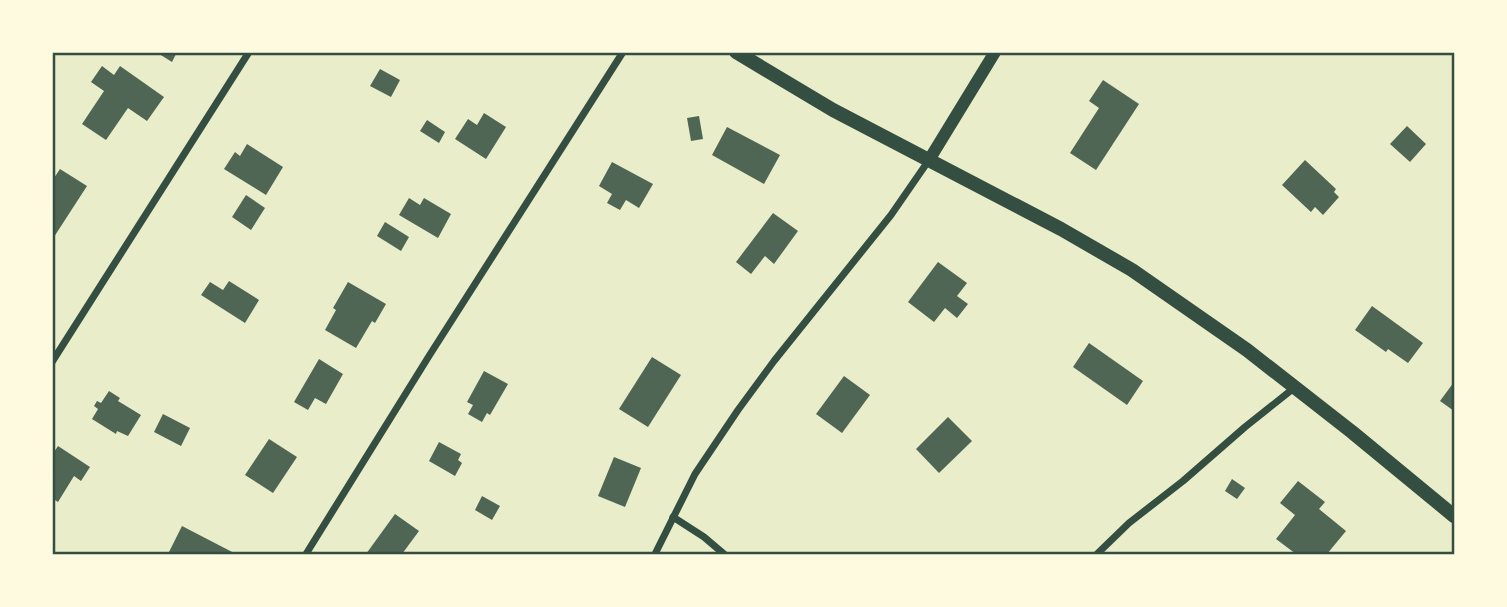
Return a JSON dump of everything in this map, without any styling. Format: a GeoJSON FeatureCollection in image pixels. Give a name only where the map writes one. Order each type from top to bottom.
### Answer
{"type":"FeatureCollection","features":[{"type":"Feature","properties":{"kind":"main road"},"geometry":{"type":"LineString","coordinates":[[736,52],[833,110],[1068,233],[1132,270],[1227,335],[1454,516]]}},
{"type":"Feature","properties":{"kind":"street"},"geometry":{"type":"LineString","coordinates":[[52,362],[249,52]]}},
{"type":"Feature","properties":{"kind":"street"},"geometry":{"type":"LineString","coordinates":[[306,555],[623,52]]}},
{"type":"Feature","properties":{"kind":"street"},"geometry":{"type":"LineString","coordinates":[[655,555],[695,474],[738,410],[891,215],[929,160],[995,52]]}},
{"type":"Feature","properties":{"kind":"street"},"geometry":{"type":"LineString","coordinates":[[1097,555],[1129,523],[1295,388]]}},
{"type":"Feature","properties":{"kind":"street"},"geometry":{"type":"LineString","coordinates":[[673,517],[704,537],[724,555]]}},
{"type":"Feature","properties":{"kind":"building"},"geometry":{"type":"Polygon","coordinates":[[[156,52],[177,52],[172,62],[156,52]]]}},
{"type":"Feature","properties":{"kind":"building"},"geometry":{"type":"Polygon","coordinates":[[[102,66],[114,75],[120,66],[164,97],[147,121],[128,108],[106,140],[82,124],[104,91],[91,82],[102,66]]]}},
{"type":"Feature","properties":{"kind":"building"},"geometry":{"type":"Polygon","coordinates":[[[380,69],[400,80],[391,97],[370,86],[380,69]]]}},
{"type":"Feature","properties":{"kind":"building"},"geometry":{"type":"Polygon","coordinates":[[[1103,80],[1139,104],[1096,170],[1070,153],[1099,108],[1089,101],[1103,80]]]}},
{"type":"Feature","properties":{"kind":"building"},"geometry":{"type":"Polygon","coordinates":[[[484,113],[506,127],[486,159],[455,139],[468,119],[477,125],[484,113]]]}},
{"type":"Feature","properties":{"kind":"building"},"geometry":{"type":"Polygon","coordinates":[[[699,116],[703,139],[691,141],[687,118],[699,116]]]}},
{"type":"Feature","properties":{"kind":"building"},"geometry":{"type":"Polygon","coordinates":[[[427,120],[445,132],[439,143],[420,131],[427,120]]]}},
{"type":"Feature","properties":{"kind":"building"},"geometry":{"type":"Polygon","coordinates":[[[1407,126],[1426,144],[1410,162],[1390,144],[1407,126]]]}},
{"type":"Feature","properties":{"kind":"building"},"geometry":{"type":"Polygon","coordinates":[[[727,127],[780,155],[764,184],[712,155],[727,127]]]}},
{"type":"Feature","properties":{"kind":"building"},"geometry":{"type":"Polygon","coordinates":[[[247,144],[283,167],[266,195],[224,169],[235,152],[240,156],[247,144]]]}},
{"type":"Feature","properties":{"kind":"building"},"geometry":{"type":"Polygon","coordinates":[[[1305,160],[1336,189],[1334,192],[1339,197],[1323,215],[1315,207],[1311,212],[1282,185],[1305,160]]]}},
{"type":"Feature","properties":{"kind":"building"},"geometry":{"type":"Polygon","coordinates":[[[612,162],[653,184],[639,208],[626,200],[620,210],[607,203],[612,194],[599,186],[612,162]]]}},
{"type":"Feature","properties":{"kind":"building"},"geometry":{"type":"Polygon","coordinates":[[[60,169],[87,186],[52,240],[52,181],[60,169]]]}},
{"type":"Feature","properties":{"kind":"building"},"geometry":{"type":"Polygon","coordinates":[[[246,195],[265,208],[251,230],[232,217],[246,195]]]}},
{"type":"Feature","properties":{"kind":"building"},"geometry":{"type":"Polygon","coordinates":[[[409,198],[420,205],[424,198],[451,214],[438,238],[399,215],[409,198]]]}},
{"type":"Feature","properties":{"kind":"building"},"geometry":{"type":"Polygon","coordinates":[[[773,213],[798,231],[774,264],[765,256],[751,274],[736,262],[773,213]]]}},
{"type":"Feature","properties":{"kind":"building"},"geometry":{"type":"Polygon","coordinates":[[[385,222],[409,237],[401,251],[377,236],[385,222]]]}},
{"type":"Feature","properties":{"kind":"building"},"geometry":{"type":"Polygon","coordinates":[[[938,262],[967,283],[957,296],[968,304],[957,318],[945,308],[934,322],[908,302],[938,262]]]}},
{"type":"Feature","properties":{"kind":"building"},"geometry":{"type":"Polygon","coordinates":[[[229,281],[259,300],[245,323],[201,295],[210,282],[223,290],[229,281]]]}},
{"type":"Feature","properties":{"kind":"building"},"geometry":{"type":"Polygon","coordinates":[[[348,282],[386,304],[356,348],[325,330],[336,310],[333,308],[348,282]]]}},
{"type":"Feature","properties":{"kind":"building"},"geometry":{"type":"Polygon","coordinates":[[[1372,306],[1423,343],[1408,363],[1388,349],[1386,352],[1355,330],[1372,306]]]}},
{"type":"Feature","properties":{"kind":"building"},"geometry":{"type":"Polygon","coordinates":[[[1089,343],[1143,381],[1127,405],[1073,367],[1089,343]]]}},
{"type":"Feature","properties":{"kind":"building"},"geometry":{"type":"Polygon","coordinates":[[[652,357],[681,375],[648,427],[619,409],[652,357]]]}},
{"type":"Feature","properties":{"kind":"building"},"geometry":{"type":"Polygon","coordinates":[[[319,359],[343,374],[326,404],[315,398],[308,410],[294,402],[319,359]]]}},
{"type":"Feature","properties":{"kind":"building"},"geometry":{"type":"Polygon","coordinates":[[[484,371],[508,384],[490,415],[487,413],[482,422],[468,414],[473,405],[467,402],[484,371]]]}},
{"type":"Feature","properties":{"kind":"building"},"geometry":{"type":"Polygon","coordinates":[[[844,376],[870,395],[842,433],[816,414],[844,376]]]}},
{"type":"Feature","properties":{"kind":"building"},"geometry":{"type":"Polygon","coordinates":[[[1454,382],[1454,411],[1440,401],[1454,382]]]}},
{"type":"Feature","properties":{"kind":"building"},"geometry":{"type":"Polygon","coordinates":[[[109,391],[120,398],[118,401],[141,415],[128,436],[117,431],[116,434],[92,419],[98,409],[94,406],[97,401],[101,403],[109,391]]]}},
{"type":"Feature","properties":{"kind":"building"},"geometry":{"type":"Polygon","coordinates":[[[163,414],[190,428],[181,446],[154,432],[163,414]]]}},
{"type":"Feature","properties":{"kind":"building"},"geometry":{"type":"Polygon","coordinates":[[[948,417],[972,441],[939,473],[916,449],[948,417]]]}},
{"type":"Feature","properties":{"kind":"building"},"geometry":{"type":"Polygon","coordinates":[[[269,439],[297,457],[273,493],[245,475],[269,439]]]}},
{"type":"Feature","properties":{"kind":"building"},"geometry":{"type":"Polygon","coordinates":[[[439,442],[461,454],[458,460],[462,463],[455,476],[429,461],[439,442]]]}},
{"type":"Feature","properties":{"kind":"building"},"geometry":{"type":"Polygon","coordinates":[[[58,446],[90,467],[81,481],[74,476],[58,502],[52,498],[52,455],[58,446]]]}},
{"type":"Feature","properties":{"kind":"building"},"geometry":{"type":"Polygon","coordinates":[[[614,457],[641,468],[625,507],[598,496],[614,457]]]}},
{"type":"Feature","properties":{"kind":"building"},"geometry":{"type":"Polygon","coordinates":[[[1232,479],[1245,488],[1237,499],[1225,491],[1232,479]]]}},
{"type":"Feature","properties":{"kind":"building"},"geometry":{"type":"Polygon","coordinates":[[[1298,481],[1325,502],[1319,509],[1346,531],[1327,554],[1296,554],[1276,539],[1295,515],[1280,503],[1298,481]]]}},
{"type":"Feature","properties":{"kind":"building"},"geometry":{"type":"Polygon","coordinates":[[[482,496],[500,506],[492,520],[475,510],[482,496]]]}},
{"type":"Feature","properties":{"kind":"building"},"geometry":{"type":"Polygon","coordinates":[[[395,514],[419,531],[402,554],[366,554],[395,514]]]}},
{"type":"Feature","properties":{"kind":"building"},"geometry":{"type":"Polygon","coordinates":[[[182,526],[236,554],[169,552],[182,526]]]}}]}
